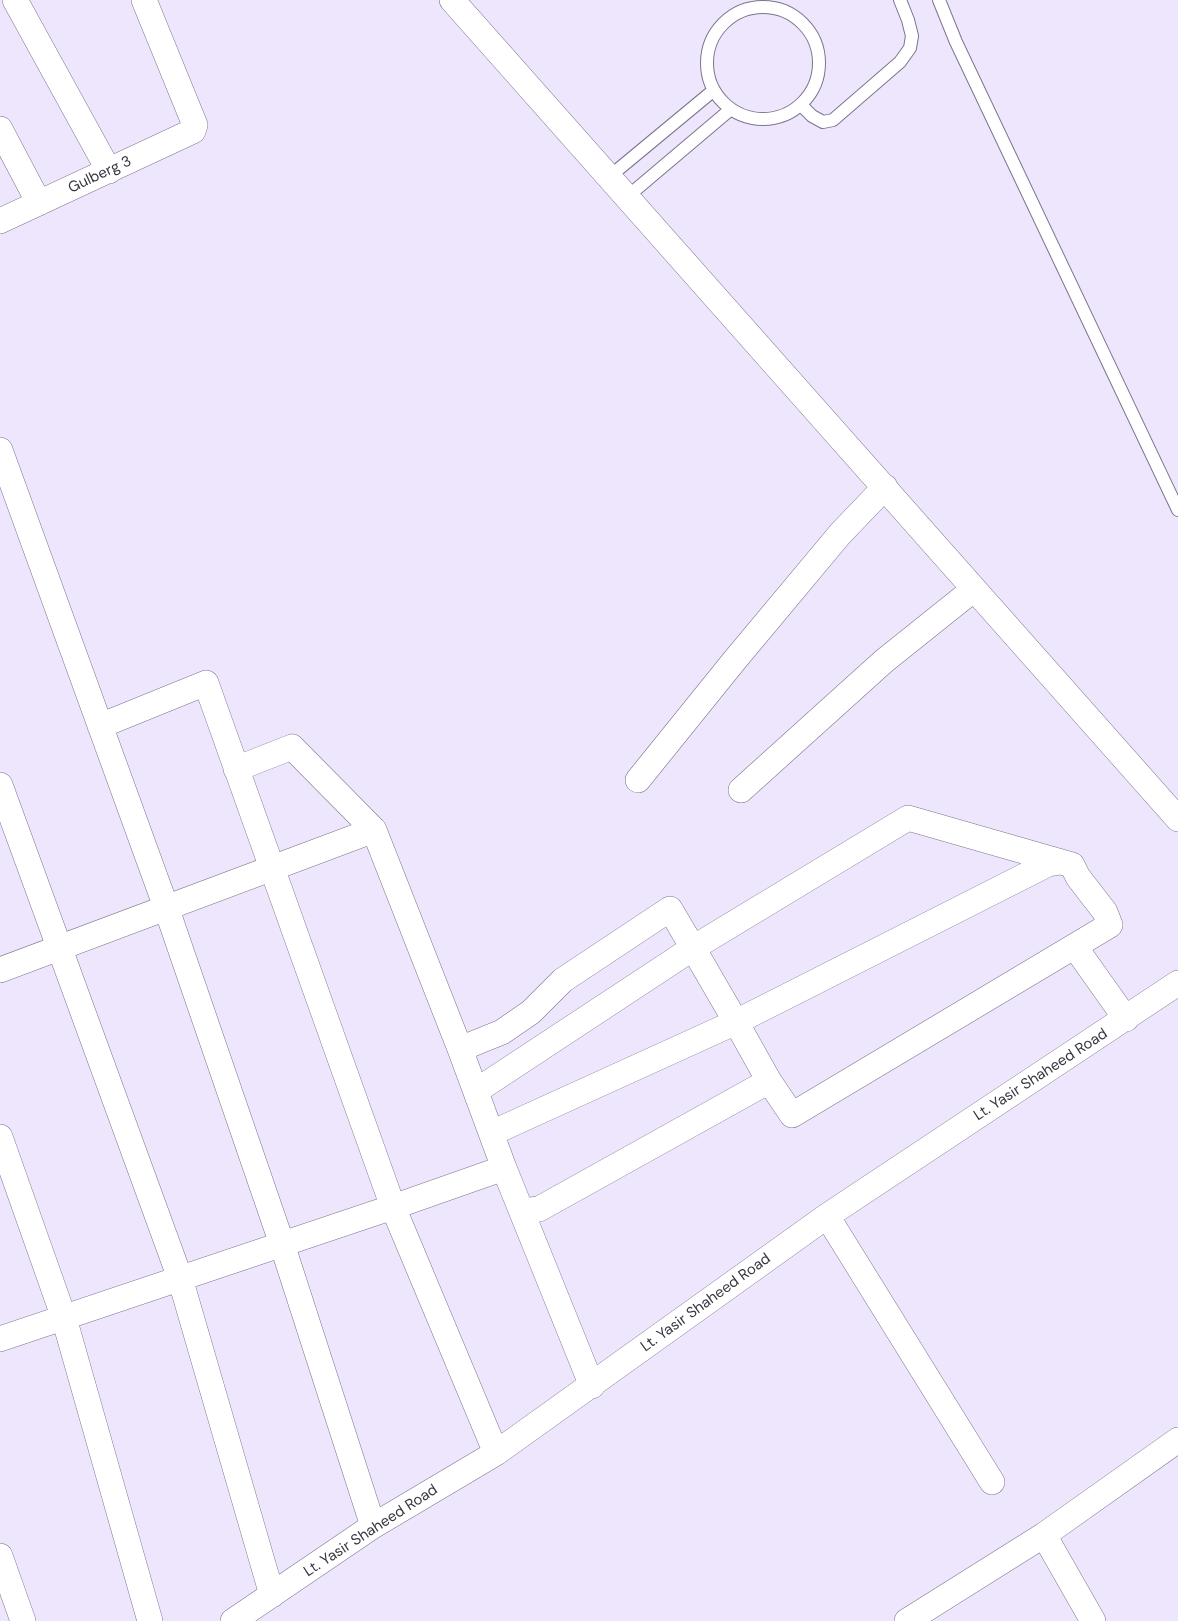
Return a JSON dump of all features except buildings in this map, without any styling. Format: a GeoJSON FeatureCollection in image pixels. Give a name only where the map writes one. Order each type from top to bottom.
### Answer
{"type":"FeatureCollection","features":[{"type":"Feature","properties":{"kind":"street"},"geometry":{"type":"LineString","coordinates":[[15,0],[109,171]]}},
{"type":"Feature","properties":{"kind":"street","name":"Gulberg 3"},"geometry":{"type":"LineString","coordinates":[[0,221],[193,131],[195,125],[144,0]]}},
{"type":"Feature","properties":{"kind":"street"},"geometry":{"type":"LineString","coordinates":[[452,0],[1178,819]]}},
{"type":"Feature","properties":{"kind":"street"},"geometry":{"type":"LineString","coordinates":[[0,129],[40,203]]}},
{"type":"Feature","properties":{"kind":"street"},"geometry":{"type":"LineString","coordinates":[[0,450],[166,907],[282,1244],[373,1526]]}},
{"type":"Feature","properties":{"kind":"street"},"geometry":{"type":"LineString","coordinates":[[638,780],[840,534],[885,487]]}},
{"type":"Feature","properties":{"kind":"street"},"geometry":{"type":"LineString","coordinates":[[741,790],[884,661],[974,589]]}},
{"type":"Feature","properties":{"kind":"street"},"geometry":{"type":"LineString","coordinates":[[100,726],[206,683],[393,1207],[496,1453]]}},
{"type":"Feature","properties":{"kind":"street"},"geometry":{"type":"LineString","coordinates":[[236,769],[292,747],[374,830],[460,1049],[504,1168],[592,1386]]}},
{"type":"Feature","properties":{"kind":"street"},"geometry":{"type":"LineString","coordinates":[[0,785],[180,1278],[272,1595]]}},
{"type":"Feature","properties":{"kind":"street"},"geometry":{"type":"LineString","coordinates":[[460,1049],[502,1032],[531,1012],[563,980],[670,909],[693,948],[736,1022],[769,1080],[792,1115],[1075,948],[1110,925],[1105,912],[1078,877],[1072,865],[908,818],[693,948],[476,1091]]}},
{"type":"Feature","properties":{"kind":"street"},"geometry":{"type":"LineString","coordinates":[[0,970],[374,830]]}},
{"type":"Feature","properties":{"kind":"street"},"geometry":{"type":"LineString","coordinates":[[492,1134],[736,1022],[1048,864],[1060,862]]}},
{"type":"Feature","properties":{"kind":"street"},"geometry":{"type":"LineString","coordinates":[[1075,948],[1126,1019]]}},
{"type":"Feature","properties":{"kind":"street","name":"Lt. Yasir Shaheed Road"},"geometry":{"type":"LineString","coordinates":[[233,1621],[373,1526],[496,1453],[827,1216],[1178,983]]}},
{"type":"Feature","properties":{"kind":"street"},"geometry":{"type":"LineString","coordinates":[[522,1211],[539,1208],[769,1080]]}},
{"type":"Feature","properties":{"kind":"street"},"geometry":{"type":"LineString","coordinates":[[0,1137],[64,1318],[150,1621]]}},
{"type":"Feature","properties":{"kind":"street"},"geometry":{"type":"LineString","coordinates":[[0,1339],[504,1168]]}},
{"type":"Feature","properties":{"kind":"street"},"geometry":{"type":"LineString","coordinates":[[827,1216],[992,1482]]}},
{"type":"Feature","properties":{"kind":"street"},"geometry":{"type":"LineString","coordinates":[[907,1621],[1044,1534],[1178,1440]]}},
{"type":"Feature","properties":{"kind":"street"},"geometry":{"type":"LineString","coordinates":[[1044,1534],[1093,1621]]}},
{"type":"Feature","properties":{"kind":"street"},"geometry":{"type":"LineString","coordinates":[[0,1556],[24,1621]]}},
{"type":"Feature","properties":{"kind":"lane"},"geometry":{"type":"LineString","coordinates":[[801,105],[812,116],[824,122],[833,120],[900,62],[910,48],[912,36],[900,0]]}},
{"type":"Feature","properties":{"kind":"lane"},"geometry":{"type":"LineString","coordinates":[[939,0],[956,42],[1178,510]]}},
{"type":"Feature","properties":{"kind":"lane"},"geometry":{"type":"LineString","coordinates":[[752,8],[773,8],[793,15],[808,29],[818,47],[820,68],[814,88],[801,105],[785,115],[767,119],[748,117],[731,108],[721,100],[714,90],[708,70],[709,49],[717,30],[733,16],[752,8]]}},
{"type":"Feature","properties":{"kind":"lane"},"geometry":{"type":"LineString","coordinates":[[609,177],[714,90]]}},
{"type":"Feature","properties":{"kind":"lane"},"geometry":{"type":"LineString","coordinates":[[627,197],[731,108]]}}]}
